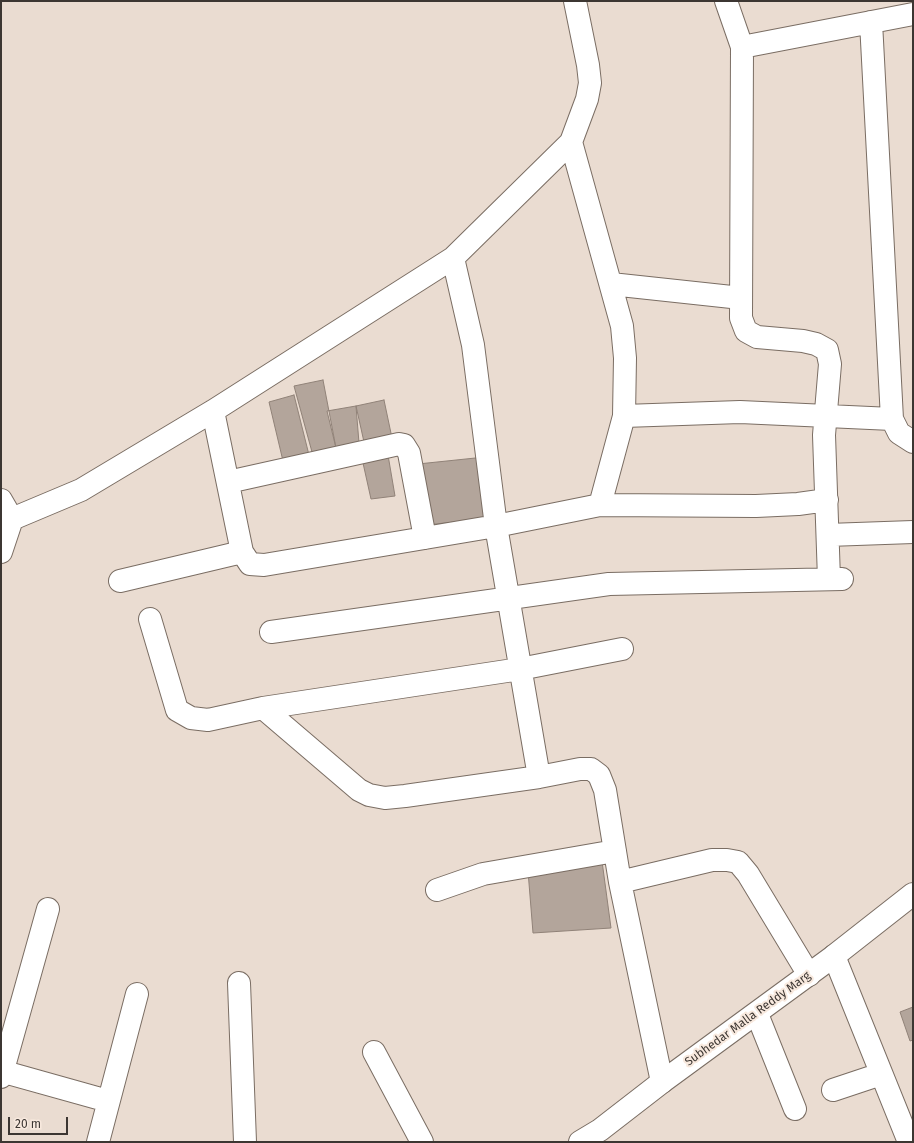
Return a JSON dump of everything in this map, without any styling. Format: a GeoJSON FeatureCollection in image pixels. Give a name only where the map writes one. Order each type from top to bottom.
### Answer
{"type":"FeatureCollection","features":[{"type":"Feature","properties":{"kind":"street"},"geometry":{"type":"LineString","coordinates":[[1,552],[12,519],[81,490],[214,411],[453,258],[571,142],[587,99],[590,83],[588,65],[575,1]]}},
{"type":"Feature","properties":{"kind":"street"},"geometry":{"type":"LineString","coordinates":[[272,632],[610,584],[836,579],[828,535],[824,435],[830,364],[827,350],[816,344],[802,341],[757,337],[746,331],[741,318],[742,47],[726,1]]}},
{"type":"Feature","properties":{"kind":"street"},"geometry":{"type":"LineString","coordinates":[[742,47],[913,14]]}},
{"type":"Feature","properties":{"kind":"street"},"geometry":{"type":"LineString","coordinates":[[871,22],[892,419],[899,433],[913,442]]}},
{"type":"Feature","properties":{"kind":"street"},"geometry":{"type":"LineString","coordinates":[[571,142],[611,284],[622,326],[624,342],[624,416],[600,505]]}},
{"type":"Feature","properties":{"kind":"street"},"geometry":{"type":"LineString","coordinates":[[453,258],[473,345],[496,526],[539,777]]}},
{"type":"Feature","properties":{"kind":"street"},"geometry":{"type":"LineString","coordinates":[[611,284],[741,298]]}},
{"type":"Feature","properties":{"kind":"street"},"geometry":{"type":"LineString","coordinates":[[214,411],[242,552],[250,564],[264,565],[426,538],[496,526],[600,505],[756,506],[798,504],[827,500]]}},
{"type":"Feature","properties":{"kind":"street"},"geometry":{"type":"LineString","coordinates":[[624,416],[740,412],[892,419]]}},
{"type":"Feature","properties":{"kind":"street"},"geometry":{"type":"LineString","coordinates":[[228,482],[399,444],[404,445],[410,453],[426,538]]}},
{"type":"Feature","properties":{"kind":"street"},"geometry":{"type":"LineString","coordinates":[[1,500],[12,519]]}},
{"type":"Feature","properties":{"kind":"street"},"geometry":{"type":"LineString","coordinates":[[828,535],[913,532]]}},
{"type":"Feature","properties":{"kind":"street"},"geometry":{"type":"LineString","coordinates":[[120,581],[242,552]]}},
{"type":"Feature","properties":{"kind":"street"},"geometry":{"type":"LineString","coordinates":[[150,619],[177,710],[191,718],[208,720],[263,708],[520,669],[622,649]]}},
{"type":"Feature","properties":{"kind":"street"},"geometry":{"type":"LineString","coordinates":[[263,708],[359,790],[370,795],[385,798],[539,777],[580,769],[592,769],[599,775],[605,790],[620,882],[662,1082]]}},
{"type":"Feature","properties":{"kind":"street"},"geometry":{"type":"LineString","coordinates":[[437,890],[484,874],[615,851]]}},
{"type":"Feature","properties":{"kind":"street"},"geometry":{"type":"LineString","coordinates":[[620,882],[712,860],[738,862],[748,874],[809,975]]}},
{"type":"Feature","properties":{"kind":"street","name":"Subhedar Malla Reddy Marg"},"geometry":{"type":"LineString","coordinates":[[580,1142],[603,1136],[662,1082],[757,1014],[913,894]]}},
{"type":"Feature","properties":{"kind":"street"},"geometry":{"type":"LineString","coordinates":[[48,909],[2,1073],[108,1100]]}},
{"type":"Feature","properties":{"kind":"street"},"geometry":{"type":"LineString","coordinates":[[834,956],[909,1142]]}},
{"type":"Feature","properties":{"kind":"street"},"geometry":{"type":"LineString","coordinates":[[238,983],[245,1142]]}},
{"type":"Feature","properties":{"kind":"street"},"geometry":{"type":"LineString","coordinates":[[98,1142],[137,994]]}},
{"type":"Feature","properties":{"kind":"street"},"geometry":{"type":"LineString","coordinates":[[757,1014],[795,1110]]}},
{"type":"Feature","properties":{"kind":"street"},"geometry":{"type":"LineString","coordinates":[[374,1052],[422,1142]]}},
{"type":"Feature","properties":{"kind":"street"},"geometry":{"type":"LineString","coordinates":[[833,1090],[881,1074]]}},
{"type":"Feature","properties":{"kind":"building"},"geometry":{"type":"Polygon","coordinates":[[[323,380],[336,448],[312,452],[294,386],[323,380]]]}},
{"type":"Feature","properties":{"kind":"building"},"geometry":{"type":"Polygon","coordinates":[[[294,395],[309,455],[283,461],[269,402],[294,395]]]}},
{"type":"Feature","properties":{"kind":"building"},"geometry":{"type":"Polygon","coordinates":[[[384,400],[392,438],[364,442],[356,406],[384,400]]]}},
{"type":"Feature","properties":{"kind":"building"},"geometry":{"type":"Polygon","coordinates":[[[356,406],[359,443],[336,448],[327,411],[356,406]]]}},
{"type":"Feature","properties":{"kind":"building"},"geometry":{"type":"Polygon","coordinates":[[[388,455],[395,496],[371,499],[363,463],[388,455]]]}},
{"type":"Feature","properties":{"kind":"building"},"geometry":{"type":"Polygon","coordinates":[[[485,457],[485,519],[425,525],[418,464],[485,457]]]}},
{"type":"Feature","properties":{"kind":"building"},"geometry":{"type":"Polygon","coordinates":[[[602,861],[611,928],[533,933],[528,871],[602,861]]]}},
{"type":"Feature","properties":{"kind":"building"},"geometry":{"type":"Polygon","coordinates":[[[913,1007],[913,1040],[910,1041],[900,1012],[913,1007]]]}}]}
